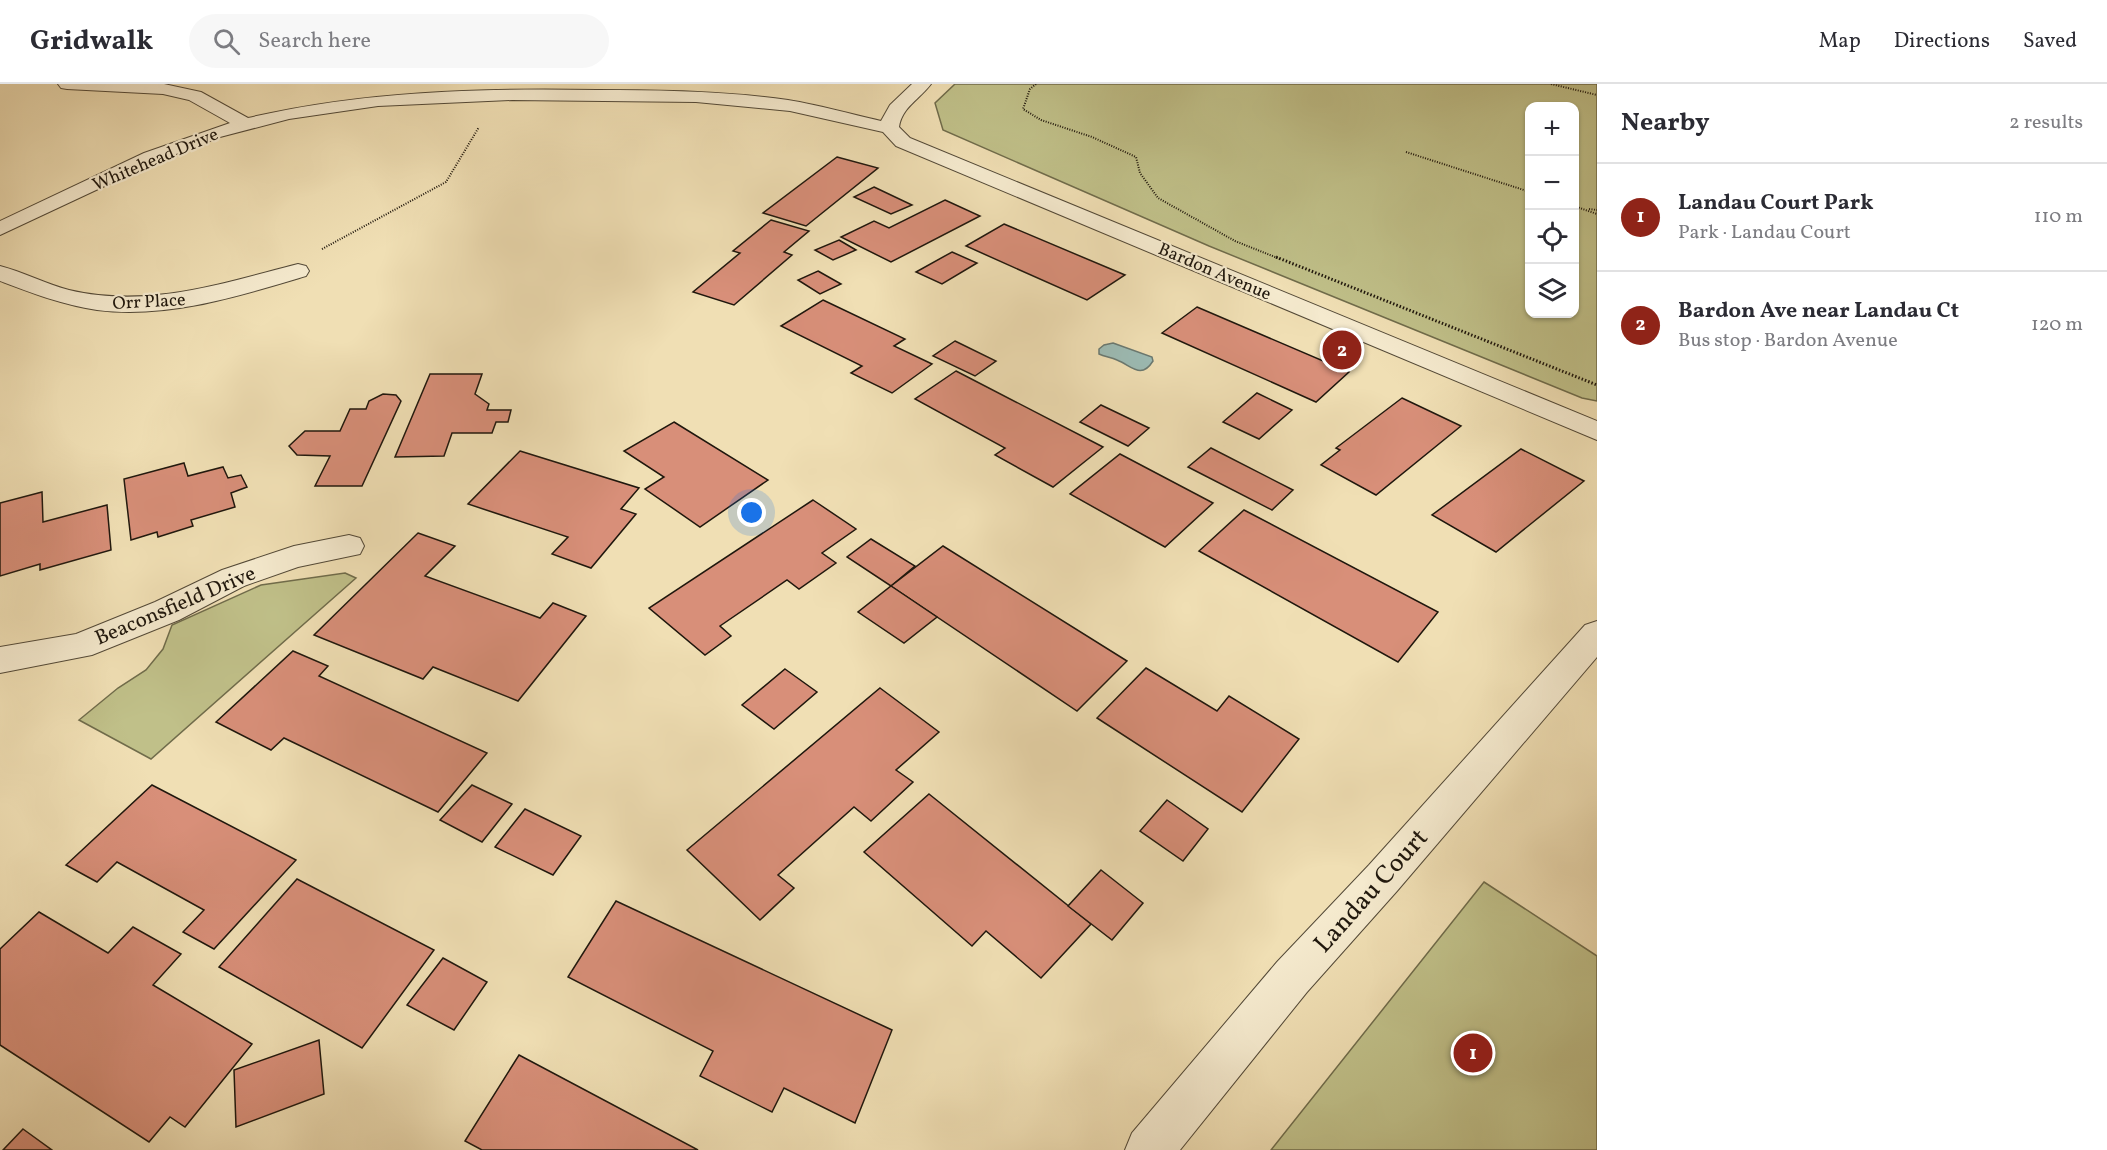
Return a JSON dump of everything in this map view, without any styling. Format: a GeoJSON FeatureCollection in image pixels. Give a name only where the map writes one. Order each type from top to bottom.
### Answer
{"type":"FeatureCollection","features":[{"type":"Feature","properties":{"kind":"street"},"geometry":{"type":"LineString","coordinates":[[67,84],[163,89],[195,96],[246,124]]}},
{"type":"Feature","properties":{"kind":"street"},"geometry":{"type":"LineString","coordinates":[[889,128],[890,119],[896,109],[922,84]]}},
{"type":"Feature","properties":{"kind":"street","name":"Whitehead Drive"},"geometry":{"type":"LineString","coordinates":[[0,229],[169,149],[246,124],[311,110],[395,99],[441,94],[697,97],[790,106],[889,128]]}},
{"type":"Feature","properties":{"kind":"street","name":"Bardon Avenue"},"geometry":{"type":"LineString","coordinates":[[889,128],[903,142],[1597,431]]}},
{"type":"Feature","properties":{"kind":"street","name":"Orr Place"},"geometry":{"type":"LineString","coordinates":[[0,273],[68,297],[131,305],[160,304],[227,292],[298,271]]}},
{"type":"Feature","properties":{"kind":"street","name":"Beaconsfield Drive"},"geometry":{"type":"LineString","coordinates":[[0,660],[80,646],[167,611],[233,578],[294,556],[349,546]]}},
{"type":"Feature","properties":{"kind":"street","name":"Landau Court"},"geometry":{"type":"LineString","coordinates":[[1149,1150],[1292,977],[1383,878],[1597,634]]}},
{"type":"Feature","properties":{"kind":"path"},"geometry":{"type":"LineString","coordinates":[[1036,84],[1030,89],[1023,108],[1041,120],[1092,136],[1136,157],[1140,174],[1158,198],[1235,241],[1597,385]]}},
{"type":"Feature","properties":{"kind":"path"},"geometry":{"type":"LineString","coordinates":[[1551,84],[1597,94]]}},
{"type":"Feature","properties":{"kind":"path"},"geometry":{"type":"LineString","coordinates":[[298,271],[321,250],[446,183],[482,123]]}},
{"type":"Feature","properties":{"kind":"path"},"geometry":{"type":"LineString","coordinates":[[1406,152],[1525,190]]}},
{"type":"Feature","properties":{"kind":"path"},"geometry":{"type":"LineString","coordinates":[[1579,207],[1597,212]]}},
{"type":"Feature","properties":{"kind":"green space"},"geometry":{"type":"Polygon","coordinates":[[[955,84],[1597,84],[1597,401],[1582,398],[1209,246],[943,130],[935,103],[955,84]]]}},
{"type":"Feature","properties":{"kind":"green space"},"geometry":{"type":"Polygon","coordinates":[[[345,573],[356,578],[151,759],[79,720],[118,688],[146,670],[163,649],[172,625],[261,585],[345,573]]]}},
{"type":"Feature","properties":{"kind":"green space"},"geometry":{"type":"Polygon","coordinates":[[[1484,882],[1597,956],[1597,1150],[1271,1150],[1484,882]]]}},
{"type":"Feature","properties":{"kind":"water"},"geometry":{"type":"Polygon","coordinates":[[[1113,343],[1152,357],[1153,361],[1149,367],[1140,371],[1099,354],[1099,349],[1104,345],[1113,343]]]}},
{"type":"Feature","properties":{"kind":"building"},"geometry":{"type":"Polygon","coordinates":[[[837,157],[878,168],[806,226],[763,213],[837,157]]]}},
{"type":"Feature","properties":{"kind":"building"},"geometry":{"type":"Polygon","coordinates":[[[874,187],[912,205],[891,214],[854,197],[874,187]]]}},
{"type":"Feature","properties":{"kind":"building"},"geometry":{"type":"Polygon","coordinates":[[[945,200],[980,216],[891,262],[841,237],[874,221],[889,228],[945,200]]]}},
{"type":"Feature","properties":{"kind":"building"},"geometry":{"type":"Polygon","coordinates":[[[771,220],[809,231],[784,252],[792,255],[734,305],[693,292],[740,253],[733,251],[771,220]]]}},
{"type":"Feature","properties":{"kind":"building"},"geometry":{"type":"Polygon","coordinates":[[[1004,224],[1125,275],[1087,300],[966,246],[1004,224]]]}},
{"type":"Feature","properties":{"kind":"building"},"geometry":{"type":"Polygon","coordinates":[[[839,240],[856,250],[833,260],[815,250],[839,240]]]}},
{"type":"Feature","properties":{"kind":"building"},"geometry":{"type":"Polygon","coordinates":[[[952,252],[977,263],[942,284],[916,272],[952,252]]]}},
{"type":"Feature","properties":{"kind":"building"},"geometry":{"type":"Polygon","coordinates":[[[818,271],[841,284],[820,294],[798,280],[818,271]]]}},
{"type":"Feature","properties":{"kind":"building"},"geometry":{"type":"Polygon","coordinates":[[[823,300],[905,339],[894,346],[932,364],[892,393],[851,373],[862,366],[781,326],[823,300]]]}},
{"type":"Feature","properties":{"kind":"building"},"geometry":{"type":"Polygon","coordinates":[[[1197,307],[1349,372],[1316,402],[1162,333],[1197,307]]]}},
{"type":"Feature","properties":{"kind":"building"},"geometry":{"type":"Polygon","coordinates":[[[955,341],[996,361],[975,376],[933,356],[955,341]]]}},
{"type":"Feature","properties":{"kind":"building"},"geometry":{"type":"Polygon","coordinates":[[[956,371],[1103,447],[1053,487],[995,455],[1005,448],[915,399],[956,371]]]}},
{"type":"Feature","properties":{"kind":"building"},"geometry":{"type":"Polygon","coordinates":[[[430,374],[482,374],[475,394],[489,404],[487,410],[511,410],[508,422],[496,422],[492,433],[452,433],[444,456],[395,457],[430,374]]]}},
{"type":"Feature","properties":{"kind":"building"},"geometry":{"type":"Polygon","coordinates":[[[1257,393],[1292,410],[1259,439],[1223,422],[1257,393]]]}},
{"type":"Feature","properties":{"kind":"building"},"geometry":{"type":"Polygon","coordinates":[[[383,394],[396,395],[401,401],[362,486],[315,486],[330,456],[297,455],[289,446],[305,431],[340,431],[350,409],[366,409],[369,401],[383,394]]]}},
{"type":"Feature","properties":{"kind":"building"},"geometry":{"type":"Polygon","coordinates":[[[1402,398],[1461,426],[1376,495],[1321,465],[1340,450],[1336,448],[1402,398]]]}},
{"type":"Feature","properties":{"kind":"building"},"geometry":{"type":"Polygon","coordinates":[[[1101,405],[1149,428],[1128,446],[1080,422],[1101,405]]]}},
{"type":"Feature","properties":{"kind":"building"},"geometry":{"type":"Polygon","coordinates":[[[674,422],[768,480],[700,527],[645,489],[664,477],[624,451],[674,422]]]}},
{"type":"Feature","properties":{"kind":"building"},"geometry":{"type":"Polygon","coordinates":[[[1211,448],[1293,490],[1272,510],[1188,467],[1211,448]]]}},
{"type":"Feature","properties":{"kind":"building"},"geometry":{"type":"Polygon","coordinates":[[[1521,449],[1584,481],[1496,552],[1432,515],[1521,449]]]}},
{"type":"Feature","properties":{"kind":"building"},"geometry":{"type":"Polygon","coordinates":[[[520,451],[639,488],[621,509],[636,514],[591,568],[552,554],[568,537],[468,504],[520,451]]]}},
{"type":"Feature","properties":{"kind":"building"},"geometry":{"type":"Polygon","coordinates":[[[1120,454],[1213,503],[1165,547],[1070,494],[1120,454]]]}},
{"type":"Feature","properties":{"kind":"building"},"geometry":{"type":"Polygon","coordinates":[[[184,463],[188,476],[223,467],[228,478],[241,475],[247,487],[231,493],[235,507],[191,520],[193,526],[158,537],[157,532],[131,540],[124,479],[184,463]]]}},
{"type":"Feature","properties":{"kind":"building"},"geometry":{"type":"Polygon","coordinates":[[[42,492],[43,522],[107,505],[111,550],[40,570],[40,564],[0,576],[0,503],[42,492]]]}},
{"type":"Feature","properties":{"kind":"building"},"geometry":{"type":"Polygon","coordinates":[[[813,500],[856,529],[822,553],[836,563],[799,589],[787,580],[720,626],[731,636],[705,655],[649,608],[813,500]]]}},
{"type":"Feature","properties":{"kind":"building"},"geometry":{"type":"Polygon","coordinates":[[[1244,510],[1438,612],[1398,662],[1199,551],[1244,510]]]}},
{"type":"Feature","properties":{"kind":"building"},"geometry":{"type":"Polygon","coordinates":[[[418,533],[455,546],[425,576],[540,618],[553,603],[586,616],[518,701],[433,667],[423,679],[314,635],[418,533]]]}},
{"type":"Feature","properties":{"kind":"building"},"geometry":{"type":"Polygon","coordinates":[[[871,539],[915,566],[891,586],[847,557],[871,539]]]}},
{"type":"Feature","properties":{"kind":"building"},"geometry":{"type":"Polygon","coordinates":[[[943,546],[1127,661],[1077,711],[891,586],[943,546]]]}},
{"type":"Feature","properties":{"kind":"building"},"geometry":{"type":"Polygon","coordinates":[[[891,586],[937,617],[904,643],[858,612],[891,586]]]}},
{"type":"Feature","properties":{"kind":"building"},"geometry":{"type":"Polygon","coordinates":[[[293,651],[328,666],[319,676],[487,753],[438,812],[284,738],[271,750],[216,722],[293,651]]]}},
{"type":"Feature","properties":{"kind":"building"},"geometry":{"type":"Polygon","coordinates":[[[1146,668],[1217,711],[1229,696],[1299,739],[1242,812],[1097,718],[1146,668]]]}},
{"type":"Feature","properties":{"kind":"building"},"geometry":{"type":"Polygon","coordinates":[[[785,669],[817,692],[774,729],[742,705],[785,669]]]}},
{"type":"Feature","properties":{"kind":"building"},"geometry":{"type":"Polygon","coordinates":[[[880,688],[939,732],[896,770],[913,782],[871,821],[854,807],[778,875],[794,888],[760,920],[687,850],[880,688]]]}},
{"type":"Feature","properties":{"kind":"building"},"geometry":{"type":"Polygon","coordinates":[[[152,785],[296,860],[214,949],[183,932],[204,910],[117,862],[97,882],[66,865],[152,785]]]}},
{"type":"Feature","properties":{"kind":"building"},"geometry":{"type":"Polygon","coordinates":[[[472,785],[512,804],[482,842],[440,820],[472,785]]]}},
{"type":"Feature","properties":{"kind":"building"},"geometry":{"type":"Polygon","coordinates":[[[929,794],[1091,924],[1041,978],[986,931],[972,946],[864,852],[929,794]]]}},
{"type":"Feature","properties":{"kind":"building"},"geometry":{"type":"Polygon","coordinates":[[[1167,800],[1208,829],[1183,861],[1140,831],[1167,800]]]}},
{"type":"Feature","properties":{"kind":"building"},"geometry":{"type":"Polygon","coordinates":[[[525,809],[581,836],[553,875],[495,847],[525,809]]]}},
{"type":"Feature","properties":{"kind":"building"},"geometry":{"type":"Polygon","coordinates":[[[1101,870],[1143,903],[1112,940],[1068,906],[1101,870]]]}},
{"type":"Feature","properties":{"kind":"building"},"geometry":{"type":"Polygon","coordinates":[[[297,879],[434,950],[362,1048],[219,967],[297,879]]]}},
{"type":"Feature","properties":{"kind":"building"},"geometry":{"type":"Polygon","coordinates":[[[616,901],[892,1030],[855,1123],[784,1088],[772,1112],[700,1076],[713,1051],[568,977],[616,901]]]}},
{"type":"Feature","properties":{"kind":"building"},"geometry":{"type":"Polygon","coordinates":[[[39,912],[108,953],[133,927],[181,954],[153,985],[252,1044],[185,1127],[170,1117],[149,1142],[0,1045],[0,949],[39,912]]]}},
{"type":"Feature","properties":{"kind":"building"},"geometry":{"type":"Polygon","coordinates":[[[443,958],[487,982],[454,1030],[407,1005],[443,958]]]}},
{"type":"Feature","properties":{"kind":"building"},"geometry":{"type":"Polygon","coordinates":[[[319,1040],[324,1094],[236,1127],[234,1070],[319,1040]]]}},
{"type":"Feature","properties":{"kind":"building"},"geometry":{"type":"Polygon","coordinates":[[[519,1055],[698,1150],[482,1150],[465,1141],[519,1055]]]}},
{"type":"Feature","properties":{"kind":"building"},"geometry":{"type":"Polygon","coordinates":[[[23,1129],[52,1150],[3,1150],[23,1129]]]}},
{"type":"Feature","properties":{"kind":"place","name":"Bardon Ave near Landau Ct"},"geometry":{"type":"Point","coordinates":[1342,350]}},
{"type":"Feature","properties":{"kind":"place","name":"Landau Court Park"},"geometry":{"type":"Point","coordinates":[1473,1053]}}]}
